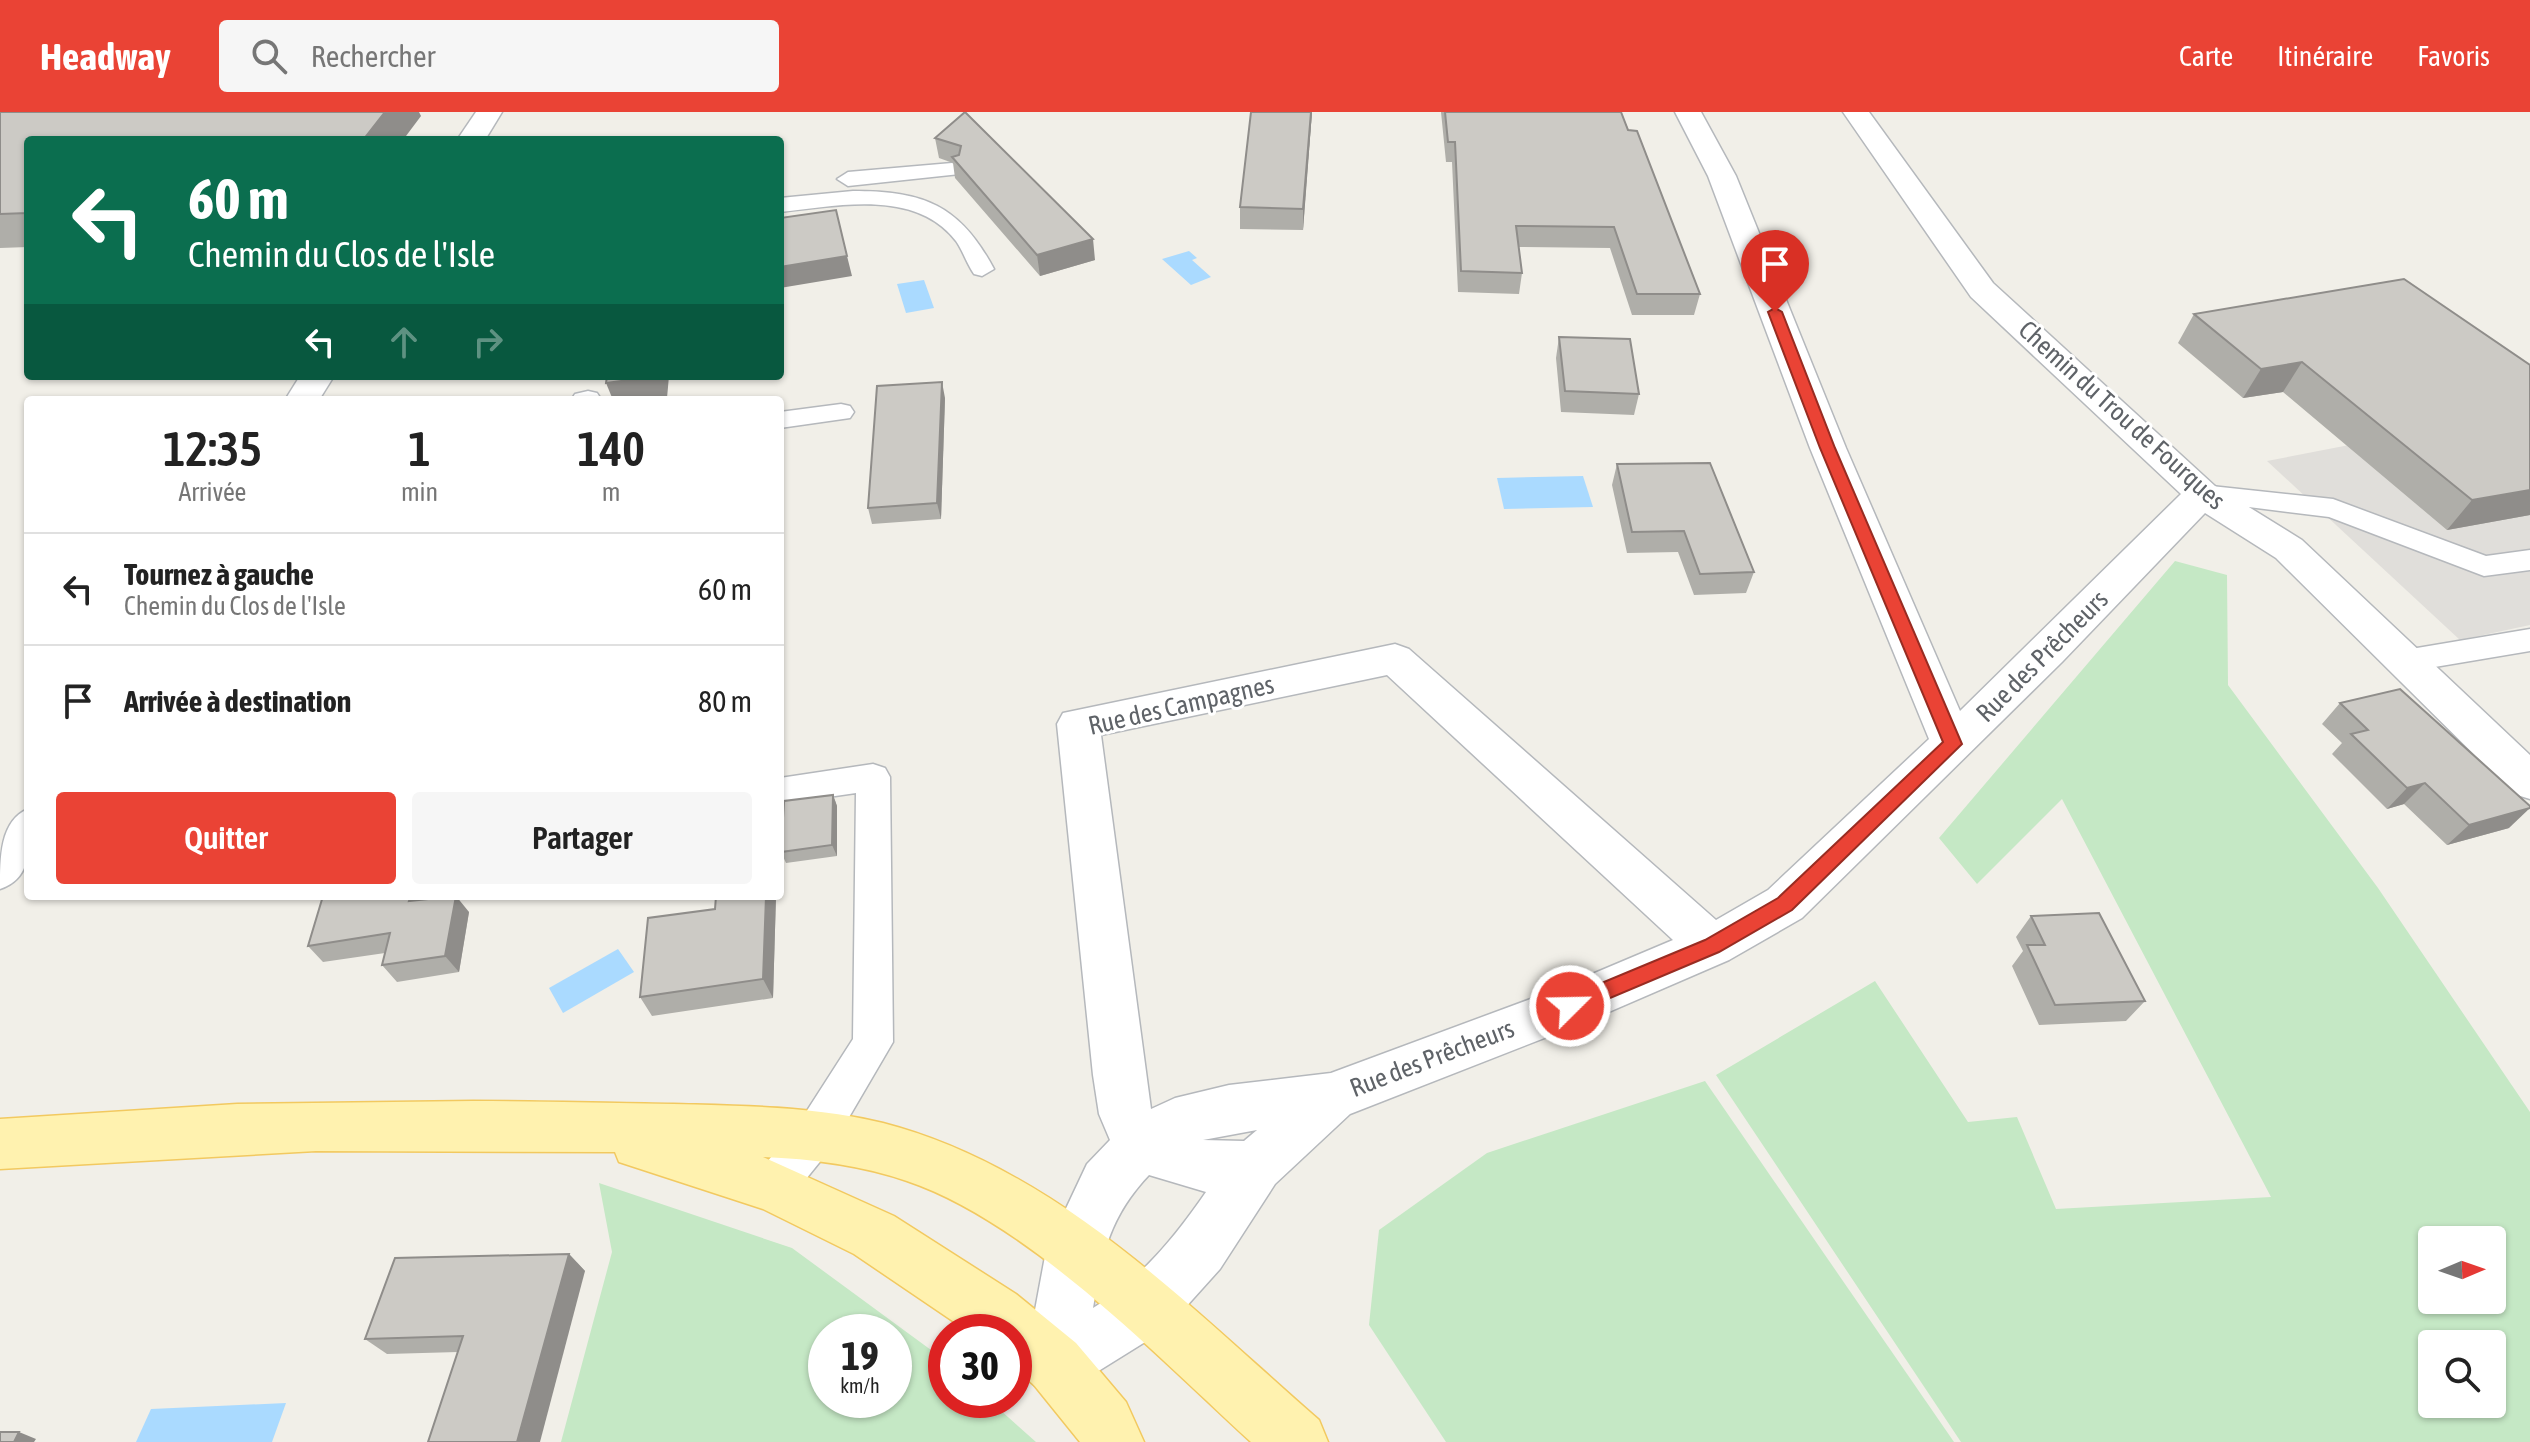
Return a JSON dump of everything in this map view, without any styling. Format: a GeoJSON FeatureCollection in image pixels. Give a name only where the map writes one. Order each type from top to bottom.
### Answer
{"type":"FeatureCollection","features":[{"type":"Feature","properties":{"kind":"main road"},"geometry":{"type":"LineString","coordinates":[[0,1144],[114,1134],[307,1126],[584,1127],[816,1134],[917,1159],[1000,1198],[1074,1251],[1146,1309],[1297,1442]]}},
{"type":"Feature","properties":{"kind":"main road"},"geometry":{"type":"LineString","coordinates":[[584,1127],[774,1186],[874,1235],[995,1315],[1055,1364],[1104,1424],[1113,1442]]}},
{"type":"Feature","properties":{"kind":"street"},"geometry":{"type":"LineString","coordinates":[[474,136],[489,112]]}},
{"type":"Feature","properties":{"kind":"street"},"geometry":{"type":"LineString","coordinates":[[1688,112],[1722,176],[1828,448],[1953,744]]}},
{"type":"Feature","properties":{"kind":"street","name":"Chemin du Trou de Fourques"},"geometry":{"type":"LineString","coordinates":[[1856,112],[1982,290],[2202,494],[2289,549],[2530,782]]}},
{"type":"Feature","properties":{"kind":"street","name":"Rue des Prêcheurs"},"geometry":{"type":"LineString","coordinates":[[1055,1364],[1074,1251],[1106,1182],[1144,1143],[1175,1123],[1229,1109],[1331,1097],[1570,1006],[1712,946],[1785,904],[1953,744],[2202,494]]}},
{"type":"Feature","properties":{"kind":"street","name":"Rue des Campagnes"},"geometry":{"type":"LineString","coordinates":[[1144,1143],[1128,1119],[1119,1075],[1078,724],[1395,659],[1712,946]]}},
{"type":"Feature","properties":{"kind":"street"},"geometry":{"type":"LineString","coordinates":[[0,870],[24,833]]}},
{"type":"Feature","properties":{"kind":"street","name":"Rue des Prêcheurs"},"geometry":{"type":"LineString","coordinates":[[1055,1364],[1146,1309],[1200,1249],[1256,1166],[1331,1097]]}},
{"type":"Feature","properties":{"kind":"street"},"geometry":{"type":"LineString","coordinates":[[1144,1143],[1193,1164],[1218,1169],[1256,1166]]}},
{"type":"Feature","properties":{"kind":"lane"},"geometry":{"type":"LineString","coordinates":[[784,186],[952,169]]}},
{"type":"Feature","properties":{"kind":"lane"},"geometry":{"type":"LineString","coordinates":[[784,205],[880,196],[931,210],[963,235],[982,269]]}},
{"type":"Feature","properties":{"kind":"lane"},"geometry":{"type":"LineString","coordinates":[[784,419],[841,412]]}},
{"type":"Feature","properties":{"kind":"lane"},"geometry":{"type":"LineString","coordinates":[[2202,494],[2333,508],[2484,566],[2530,560]]}},
{"type":"Feature","properties":{"kind":"lane"},"geometry":{"type":"LineString","coordinates":[[2405,661],[2530,640]]}},
{"type":"Feature","properties":{"kind":"lane"},"geometry":{"type":"LineString","coordinates":[[774,1186],[816,1134],[873,1042],[873,777],[784,790]]}},
{"type":"Feature","properties":{"kind":"shaded area"},"geometry":{"type":"Polygon","coordinates":[[[2530,410],[2530,625],[2460,640],[2267,461],[2530,410]]]}},
{"type":"Feature","properties":{"kind":"green space"},"geometry":{"type":"Polygon","coordinates":[[[2175,561],[2227,575],[2228,685],[2378,888],[2530,1112],[2530,1442],[1961,1442],[1716,1075],[1875,981],[1968,1122],[2017,1117],[2056,1209],[2271,1197],[2062,799],[1977,884],[1939,838],[2175,561]]]}},
{"type":"Feature","properties":{"kind":"green space"},"geometry":{"type":"Polygon","coordinates":[[[1705,1081],[1954,1442],[1446,1442],[1369,1325],[1379,1230],[1487,1153],[1705,1081]]]}},
{"type":"Feature","properties":{"kind":"green space"},"geometry":{"type":"Polygon","coordinates":[[[599,1183],[792,1248],[882,1314],[808,1314],[808,1418],[912,1418],[912,1336],[928,1348],[928,1418],[1009,1418],[1036,1442],[561,1442],[612,1252],[599,1183]]]}},
{"type":"Feature","properties":{"kind":"water"},"geometry":{"type":"Polygon","coordinates":[[[1189,251],[1197,258],[1192,260],[1211,277],[1191,285],[1162,259],[1189,251]]]}},
{"type":"Feature","properties":{"kind":"water"},"geometry":{"type":"Polygon","coordinates":[[[924,280],[934,308],[906,313],[897,284],[924,280]]]}},
{"type":"Feature","properties":{"kind":"water"},"geometry":{"type":"Polygon","coordinates":[[[1583,476],[1593,507],[1504,509],[1497,478],[1583,476]]]}},
{"type":"Feature","properties":{"kind":"water"},"geometry":{"type":"Polygon","coordinates":[[[618,949],[634,972],[563,1013],[549,988],[618,949]]]}},
{"type":"Feature","properties":{"kind":"water"},"geometry":{"type":"Polygon","coordinates":[[[286,1403],[272,1442],[136,1442],[151,1409],[286,1403]]]}},
{"type":"Feature","properties":{"kind":"building"},"geometry":{"type":"Polygon","coordinates":[[[0,112],[385,112],[366,136],[24,136],[24,213],[0,214],[0,112]]]}},
{"type":"Feature","properties":{"kind":"building"},"geometry":{"type":"Polygon","coordinates":[[[965,112],[1093,239],[1037,255],[952,157],[959,155],[961,146],[935,138],[965,112]]]}},
{"type":"Feature","properties":{"kind":"building"},"geometry":{"type":"Polygon","coordinates":[[[1251,112],[1311,112],[1303,209],[1240,207],[1251,112]]]}},
{"type":"Feature","properties":{"kind":"building"},"geometry":{"type":"Polygon","coordinates":[[[1445,112],[1621,112],[1628,130],[1637,131],[1700,294],[1637,294],[1614,227],[1516,226],[1522,273],[1461,271],[1455,142],[1448,142],[1445,112]]]}},
{"type":"Feature","properties":{"kind":"building"},"geometry":{"type":"Polygon","coordinates":[[[836,210],[847,256],[784,266],[784,217],[836,210]]]}},
{"type":"Feature","properties":{"kind":"building"},"geometry":{"type":"Polygon","coordinates":[[[2404,279],[2530,365],[2530,490],[2472,500],[2302,362],[2261,369],[2194,314],[2404,279]]]}},
{"type":"Feature","properties":{"kind":"building"},"geometry":{"type":"Polygon","coordinates":[[[1559,337],[1630,339],[1639,394],[1565,391],[1559,337]]]}},
{"type":"Feature","properties":{"kind":"building"},"geometry":{"type":"Polygon","coordinates":[[[942,382],[937,503],[868,508],[877,386],[942,382]]]}},
{"type":"Feature","properties":{"kind":"building"},"geometry":{"type":"Polygon","coordinates":[[[1710,463],[1754,572],[1700,574],[1684,531],[1632,532],[1617,464],[1710,463]]]}},
{"type":"Feature","properties":{"kind":"building"},"geometry":{"type":"Polygon","coordinates":[[[2400,689],[2530,808],[2469,825],[2425,783],[2407,788],[2351,734],[2368,730],[2340,703],[2400,689]]]}},
{"type":"Feature","properties":{"kind":"building"},"geometry":{"type":"Polygon","coordinates":[[[833,795],[832,845],[784,852],[784,801],[833,795]]]}},
{"type":"Feature","properties":{"kind":"building"},"geometry":{"type":"Polygon","coordinates":[[[322,900],[455,900],[445,956],[382,965],[390,933],[308,946],[322,900]]]}},
{"type":"Feature","properties":{"kind":"building"},"geometry":{"type":"Polygon","coordinates":[[[716,900],[766,900],[763,979],[640,997],[648,918],[715,909],[716,900]]]}},
{"type":"Feature","properties":{"kind":"building"},"geometry":{"type":"Polygon","coordinates":[[[2099,913],[2145,1001],[2055,1005],[2027,945],[2045,945],[2031,916],[2099,913]]]}},
{"type":"Feature","properties":{"kind":"building"},"geometry":{"type":"Polygon","coordinates":[[[569,1254],[517,1442],[428,1442],[463,1336],[365,1339],[395,1258],[569,1254]]]}},
{"type":"Feature","properties":{"kind":"building"},"geometry":{"type":"Polygon","coordinates":[[[0,1432],[19,1432],[14,1442],[0,1442],[0,1432]]]}},
{"type":"Feature","properties":{"kind":"route"},"geometry":{"type":"LineString","coordinates":[[1570,1006],[1712,946],[1785,904],[1953,744],[1828,448],[1775,312]]}}]}
